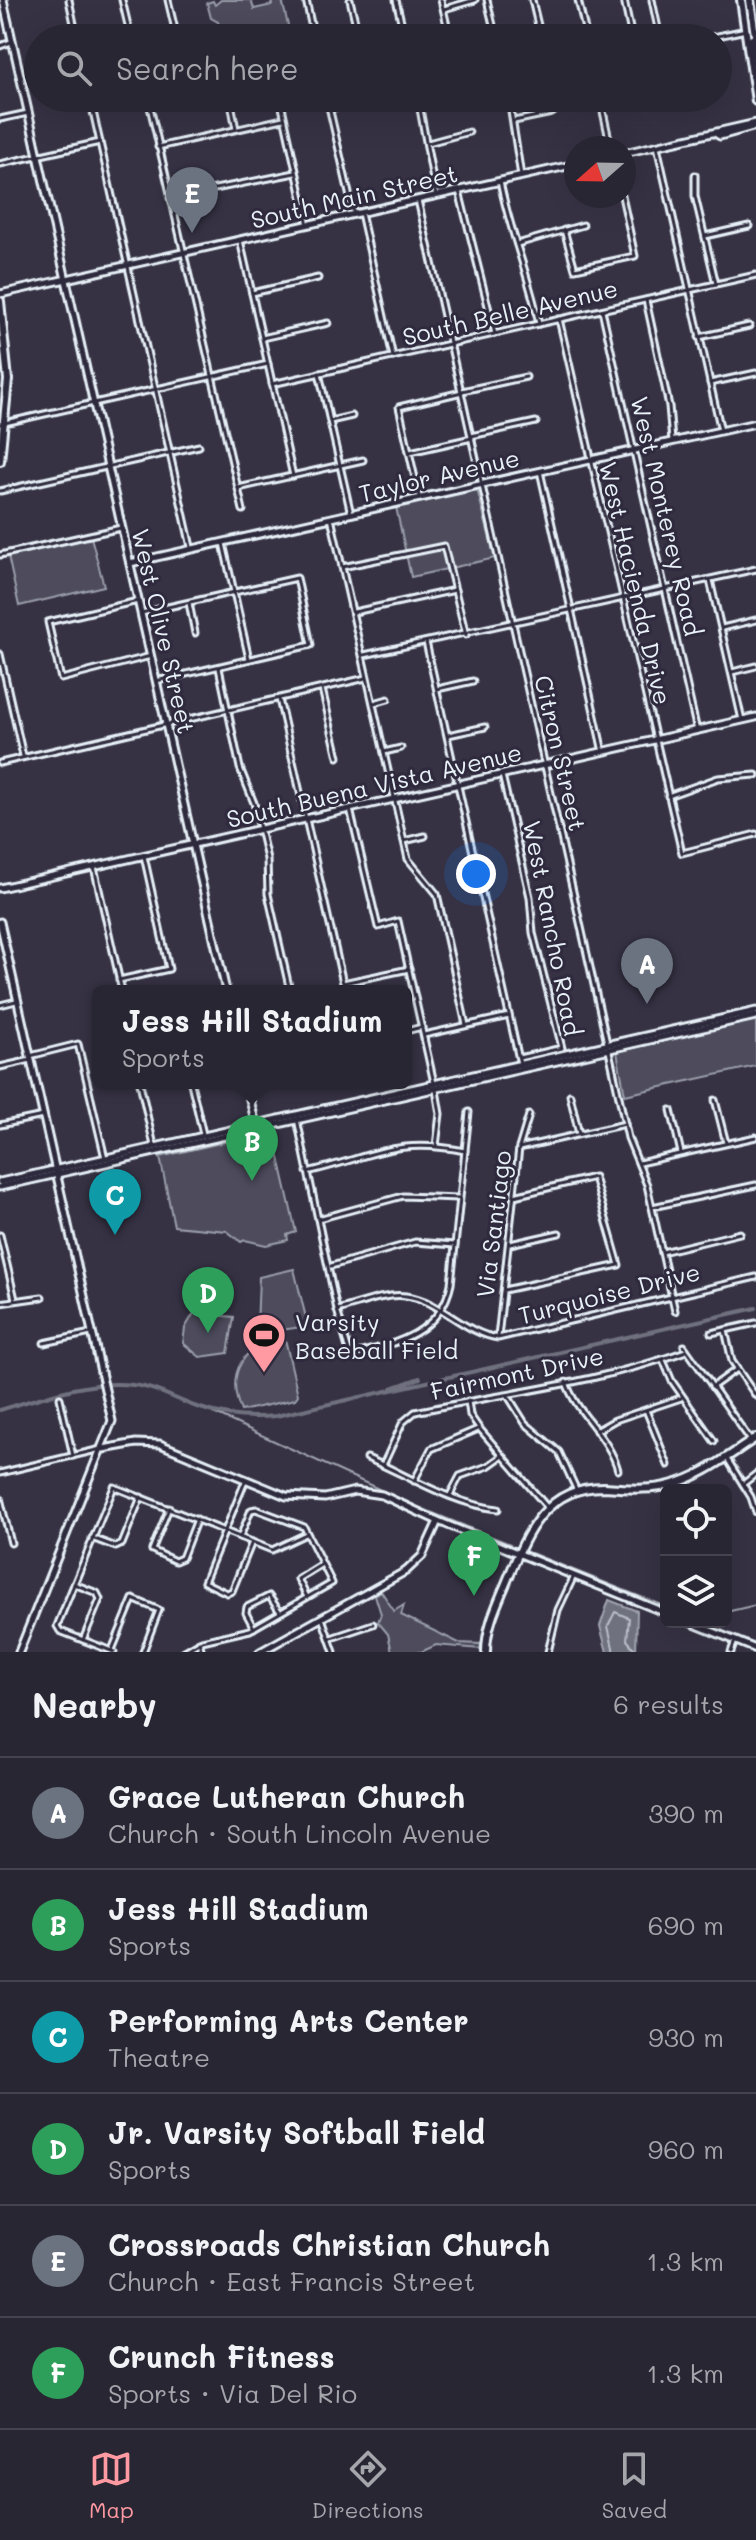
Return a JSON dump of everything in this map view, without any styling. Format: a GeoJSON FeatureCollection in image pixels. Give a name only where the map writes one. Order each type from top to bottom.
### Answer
{"type":"FeatureCollection","features":[{"type":"Feature","properties":{"kind":"main road"},"geometry":{"type":"LineString","coordinates":[[741,0],[756,101]]}},
{"type":"Feature","properties":{"kind":"main road"},"geometry":{"type":"LineString","coordinates":[[750,0],[756,42]]}},
{"type":"Feature","properties":{"kind":"main road"},"geometry":{"type":"LineString","coordinates":[[746,30],[751,33],[756,63]]}},
{"type":"Feature","properties":{"kind":"main road"},"geometry":{"type":"LineString","coordinates":[[0,301],[4,357],[0,461]]}},
{"type":"Feature","properties":{"kind":"main road"},"geometry":{"type":"LineString","coordinates":[[486,1652],[489,1625],[518,1553],[533,1522],[547,1507],[577,1491],[672,1485],[753,1440]]}},
{"type":"Feature","properties":{"kind":"street","name":"West Olive Street"},"geometry":{"type":"LineString","coordinates":[[3,0],[24,90]]}},
{"type":"Feature","properties":{"kind":"street"},"geometry":{"type":"LineString","coordinates":[[69,0],[74,24]]}},
{"type":"Feature","properties":{"kind":"street"},"geometry":{"type":"LineString","coordinates":[[122,0],[128,24]]}},
{"type":"Feature","properties":{"kind":"street"},"geometry":{"type":"LineString","coordinates":[[168,0],[174,24]]}},
{"type":"Feature","properties":{"kind":"street"},"geometry":{"type":"LineString","coordinates":[[306,0],[311,24]]}},
{"type":"Feature","properties":{"kind":"street"},"geometry":{"type":"LineString","coordinates":[[350,0],[356,24]]}},
{"type":"Feature","properties":{"kind":"street"},"geometry":{"type":"LineString","coordinates":[[396,0],[402,24]]}},
{"type":"Feature","properties":{"kind":"street"},"geometry":{"type":"LineString","coordinates":[[441,0],[447,24]]}},
{"type":"Feature","properties":{"kind":"street"},"geometry":{"type":"LineString","coordinates":[[444,9],[475,0]]}},
{"type":"Feature","properties":{"kind":"street"},"geometry":{"type":"LineString","coordinates":[[487,0],[493,24]]}},
{"type":"Feature","properties":{"kind":"street"},"geometry":{"type":"LineString","coordinates":[[532,0],[538,24]]}},
{"type":"Feature","properties":{"kind":"street"},"geometry":{"type":"LineString","coordinates":[[578,0],[584,24]]}},
{"type":"Feature","properties":{"kind":"street"},"geometry":{"type":"LineString","coordinates":[[624,0],[629,24]]}},
{"type":"Feature","properties":{"kind":"street"},"geometry":{"type":"LineString","coordinates":[[652,0],[657,24]]}},
{"type":"Feature","properties":{"kind":"street"},"geometry":{"type":"LineString","coordinates":[[732,33],[746,30]]}},
{"type":"Feature","properties":{"kind":"street"},"geometry":{"type":"LineString","coordinates":[[0,46],[13,41]]}},
{"type":"Feature","properties":{"kind":"street"},"geometry":{"type":"LineString","coordinates":[[93,112],[192,550]]}},
{"type":"Feature","properties":{"kind":"street"},"geometry":{"type":"LineString","coordinates":[[151,112],[186,252],[243,510]]}},
{"type":"Feature","properties":{"kind":"street"},"geometry":{"type":"LineString","coordinates":[[233,112],[236,129]]}},
{"type":"Feature","properties":{"kind":"street"},"geometry":{"type":"LineString","coordinates":[[283,112],[308,225]]}},
{"type":"Feature","properties":{"kind":"street"},"geometry":{"type":"LineString","coordinates":[[331,112],[393,357]]}},
{"type":"Feature","properties":{"kind":"street"},"geometry":{"type":"LineString","coordinates":[[421,112],[436,196]]}},
{"type":"Feature","properties":{"kind":"street"},"geometry":{"type":"LineString","coordinates":[[512,112],[521,176]]}},
{"type":"Feature","properties":{"kind":"street"},"geometry":{"type":"LineString","coordinates":[[514,121],[548,112]]}},
{"type":"Feature","properties":{"kind":"street"},"geometry":{"type":"LineString","coordinates":[[603,112],[608,136]]}},
{"type":"Feature","properties":{"kind":"street","name":"West Olive Street"},"geometry":{"type":"LineString","coordinates":[[29,113],[225,985]]}},
{"type":"Feature","properties":{"kind":"street"},"geometry":{"type":"LineString","coordinates":[[0,119],[29,113]]}},
{"type":"Feature","properties":{"kind":"street"},"geometry":{"type":"LineString","coordinates":[[158,147],[284,119]]}},
{"type":"Feature","properties":{"kind":"street"},"geometry":{"type":"LineString","coordinates":[[636,150],[715,133],[720,136],[756,125]]}},
{"type":"Feature","properties":{"kind":"street"},"geometry":{"type":"LineString","coordinates":[[428,143],[469,132]]}},
{"type":"Feature","properties":{"kind":"street"},"geometry":{"type":"LineString","coordinates":[[0,164],[100,142]]}},
{"type":"Feature","properties":{"kind":"street"},"geometry":{"type":"LineString","coordinates":[[657,146],[721,431]]}},
{"type":"Feature","properties":{"kind":"street","name":"South Main Street"},"geometry":{"type":"LineString","coordinates":[[0,294],[564,167]]}},
{"type":"Feature","properties":{"kind":"street"},"geometry":{"type":"LineString","coordinates":[[170,198],[296,173]]}},
{"type":"Feature","properties":{"kind":"street"},"geometry":{"type":"LineString","coordinates":[[695,175],[716,284]]}},
{"type":"Feature","properties":{"kind":"street"},"geometry":{"type":"LineString","coordinates":[[500,181],[527,270],[539,324]]}},
{"type":"Feature","properties":{"kind":"street"},"geometry":{"type":"LineString","coordinates":[[459,191],[495,334]]}},
{"type":"Feature","properties":{"kind":"street","name":"Citron Street"},"geometry":{"type":"LineString","coordinates":[[418,200],[625,1124],[652,1207],[675,1311]]}},
{"type":"Feature","properties":{"kind":"street"},"geometry":{"type":"LineString","coordinates":[[564,230],[575,269],[635,256],[625,208]]}},
{"type":"Feature","properties":{"kind":"street"},"geometry":{"type":"LineString","coordinates":[[517,244],[583,225]]}},
{"type":"Feature","properties":{"kind":"street"},"geometry":{"type":"LineString","coordinates":[[705,236],[749,226]]}},
{"type":"Feature","properties":{"kind":"street"},"geometry":{"type":"LineString","coordinates":[[240,240],[293,476]]}},
{"type":"Feature","properties":{"kind":"street","name":"South Belle Avenue"},"geometry":{"type":"LineString","coordinates":[[272,384],[756,275]]}},
{"type":"Feature","properties":{"kind":"street"},"geometry":{"type":"LineString","coordinates":[[252,293],[318,278]]}},
{"type":"Feature","properties":{"kind":"street"},"geometry":{"type":"LineString","coordinates":[[646,300],[669,406],[672,442]]}},
{"type":"Feature","properties":{"kind":"street","name":"West Monterey Road"},"geometry":{"type":"LineString","coordinates":[[602,310],[697,731]]}},
{"type":"Feature","properties":{"kind":"street","name":"West Hacienda Drive"},"geometry":{"type":"LineString","coordinates":[[559,319],[653,741],[682,853],[756,834]]}},
{"type":"Feature","properties":{"kind":"street"},"geometry":{"type":"LineString","coordinates":[[262,338],[328,323]]}},
{"type":"Feature","properties":{"kind":"street"},"geometry":{"type":"LineString","coordinates":[[699,337],[749,326]]}},
{"type":"Feature","properties":{"kind":"street"},"geometry":{"type":"LineString","coordinates":[[3,423],[268,364]]}},
{"type":"Feature","properties":{"kind":"street"},"geometry":{"type":"LineString","coordinates":[[319,373],[351,514]]}},
{"type":"Feature","properties":{"kind":"street"},"geometry":{"type":"LineString","coordinates":[[710,383],[756,373]]}},
{"type":"Feature","properties":{"kind":"street"},"geometry":{"type":"LineString","coordinates":[[420,498],[399,407],[526,377]]}},
{"type":"Feature","properties":{"kind":"street"},"geometry":{"type":"LineString","coordinates":[[330,421],[352,416]]}},
{"type":"Feature","properties":{"kind":"street"},"geometry":{"type":"LineString","coordinates":[[410,452],[536,422]]}},
{"type":"Feature","properties":{"kind":"street","name":"Taylor Avenue"},"geometry":{"type":"LineString","coordinates":[[130,563],[756,423]]}},
{"type":"Feature","properties":{"kind":"street"},"geometry":{"type":"LineString","coordinates":[[0,491],[199,446]]}},
{"type":"Feature","properties":{"kind":"street"},"geometry":{"type":"LineString","coordinates":[[238,488],[363,460]]}},
{"type":"Feature","properties":{"kind":"street"},"geometry":{"type":"LineString","coordinates":[[540,471],[603,752]]}},
{"type":"Feature","properties":{"kind":"street"},"geometry":{"type":"LineString","coordinates":[[331,518],[408,859],[437,894],[466,1025]]}},
{"type":"Feature","properties":{"kind":"street"},"geometry":{"type":"LineString","coordinates":[[0,555],[122,528]]}},
{"type":"Feature","properties":{"kind":"street"},"geometry":{"type":"LineString","coordinates":[[223,543],[249,659]]}},
{"type":"Feature","properties":{"kind":"street"},"geometry":{"type":"LineString","coordinates":[[342,567],[444,546],[466,635]]}},
{"type":"Feature","properties":{"kind":"street"},"geometry":{"type":"LineString","coordinates":[[364,655],[756,569]]}},
{"type":"Feature","properties":{"kind":"street"},"geometry":{"type":"LineString","coordinates":[[141,613],[297,578],[311,645],[156,681]]}},
{"type":"Feature","properties":{"kind":"street"},"geometry":{"type":"LineString","coordinates":[[710,580],[742,720]]}},
{"type":"Feature","properties":{"kind":"street"},"geometry":{"type":"LineString","coordinates":[[354,612],[456,590]]}},
{"type":"Feature","properties":{"kind":"street"},"geometry":{"type":"LineString","coordinates":[[138,601],[48,622],[61,679],[151,656]]}},
{"type":"Feature","properties":{"kind":"street"},"geometry":{"type":"LineString","coordinates":[[189,603],[195,633]]}},
{"type":"Feature","properties":{"kind":"street"},"geometry":{"type":"LineString","coordinates":[[722,628],[756,620]]}},
{"type":"Feature","properties":{"kind":"street"},"geometry":{"type":"LineString","coordinates":[[426,642],[520,1064]]}},
{"type":"Feature","properties":{"kind":"street"},"geometry":{"type":"LineString","coordinates":[[0,654],[24,757]]}},
{"type":"Feature","properties":{"kind":"street"},"geometry":{"type":"LineString","coordinates":[[732,672],[756,666]]}},
{"type":"Feature","properties":{"kind":"street"},"geometry":{"type":"LineString","coordinates":[[219,667],[240,768],[267,859],[268,894],[289,985]]}},
{"type":"Feature","properties":{"kind":"street"},"geometry":{"type":"LineString","coordinates":[[0,763],[368,678]]}},
{"type":"Feature","properties":{"kind":"street"},"geometry":{"type":"LineString","coordinates":[[437,689],[473,681]]}},
{"type":"Feature","properties":{"kind":"street"},"geometry":{"type":"LineString","coordinates":[[322,689],[338,757]]}},
{"type":"Feature","properties":{"kind":"street"},"geometry":{"type":"LineString","coordinates":[[279,699],[343,983],[409,969]]}},
{"type":"Feature","properties":{"kind":"street"},"geometry":{"type":"LineString","coordinates":[[374,703],[388,699]]}},
{"type":"Feature","properties":{"kind":"street","name":"South Buena Vista Avenue"},"geometry":{"type":"LineString","coordinates":[[0,888],[756,717]]}},
{"type":"Feature","properties":{"kind":"street"},"geometry":{"type":"LineString","coordinates":[[448,735],[485,727]]}},
{"type":"Feature","properties":{"kind":"street"},"geometry":{"type":"LineString","coordinates":[[384,752],[401,748]]}},
{"type":"Feature","properties":{"kind":"street","name":"West Rancho Road"},"geometry":{"type":"LineString","coordinates":[[502,775],[530,897],[533,933],[562,1048],[520,1064]]}},
{"type":"Feature","properties":{"kind":"street"},"geometry":{"type":"LineString","coordinates":[[668,796],[718,778],[756,775]]}},
{"type":"Feature","properties":{"kind":"street"},"geometry":{"type":"LineString","coordinates":[[350,809],[378,927],[398,921],[440,1114],[436,1146]]}},
{"type":"Feature","properties":{"kind":"street"},"geometry":{"type":"LineString","coordinates":[[404,841],[425,836]]}},
{"type":"Feature","properties":{"kind":"street"},"geometry":{"type":"LineString","coordinates":[[119,980],[169,969],[144,856]]}},
{"type":"Feature","properties":{"kind":"street"},"geometry":{"type":"LineString","coordinates":[[94,867],[120,985]]}},
{"type":"Feature","properties":{"kind":"street"},"geometry":{"type":"LineString","coordinates":[[0,922],[112,1421],[19,1652]]}},
{"type":"Feature","properties":{"kind":"street"},"geometry":{"type":"LineString","coordinates":[[0,1005],[18,1001]]}},
{"type":"Feature","properties":{"kind":"street"},"geometry":{"type":"LineString","coordinates":[[0,1185],[520,1064],[756,1013]]}},
{"type":"Feature","properties":{"kind":"street"},"geometry":{"type":"LineString","coordinates":[[424,1035],[509,1016]]}},
{"type":"Feature","properties":{"kind":"street"},"geometry":{"type":"LineString","coordinates":[[412,1030],[422,1027]]}},
{"type":"Feature","properties":{"kind":"street"},"geometry":{"type":"LineString","coordinates":[[0,1067],[78,1044],[105,1158]]}},
{"type":"Feature","properties":{"kind":"street"},"geometry":{"type":"LineString","coordinates":[[141,1089],[154,1147]]}},
{"type":"Feature","properties":{"kind":"street"},"geometry":{"type":"LineString","coordinates":[[192,1089],[204,1139]]}},
{"type":"Feature","properties":{"kind":"street"},"geometry":{"type":"LineString","coordinates":[[248,1089],[257,1127]]}},
{"type":"Feature","properties":{"kind":"street"},"geometry":{"type":"LineString","coordinates":[[570,1095],[579,1134]]}},
{"type":"Feature","properties":{"kind":"street"},"geometry":{"type":"LineString","coordinates":[[715,1100],[726,1144]]}},
{"type":"Feature","properties":{"kind":"street"},"geometry":{"type":"LineString","coordinates":[[671,1110],[681,1154]]}},
{"type":"Feature","properties":{"kind":"street"},"geometry":{"type":"LineString","coordinates":[[296,1118],[331,1266],[337,1310],[350,1355],[412,1337],[440,1312],[449,1291],[469,1112]]}},
{"type":"Feature","properties":{"kind":"street","name":"Via Santiago"},"geometry":{"type":"LineString","coordinates":[[498,1338],[519,1148],[529,1115]]}},
{"type":"Feature","properties":{"kind":"street"},"geometry":{"type":"LineString","coordinates":[[0,1125],[43,1116]]}},
{"type":"Feature","properties":{"kind":"street"},"geometry":{"type":"LineString","coordinates":[[519,1148],[625,1124]]}},
{"type":"Feature","properties":{"kind":"street"},"geometry":{"type":"LineString","coordinates":[[639,1163],[756,1137]]}},
{"type":"Feature","properties":{"kind":"street"},"geometry":{"type":"LineString","coordinates":[[56,1172],[154,1147],[204,1139]]}},
{"type":"Feature","properties":{"kind":"street"},"geometry":{"type":"LineString","coordinates":[[307,1172],[389,1148],[436,1146],[465,1151]]}},
{"type":"Feature","properties":{"kind":"street"},"geometry":{"type":"LineString","coordinates":[[504,1290],[619,1265],[594,1177],[514,1196]]}},
{"type":"Feature","properties":{"kind":"street"},"geometry":{"type":"LineString","coordinates":[[652,1207],[756,1185]]}},
{"type":"Feature","properties":{"kind":"street"},"geometry":{"type":"LineString","coordinates":[[318,1219],[403,1196],[460,1199]]}},
{"type":"Feature","properties":{"kind":"street"},"geometry":{"type":"LineString","coordinates":[[510,1244],[559,1233]]}},
{"type":"Feature","properties":{"kind":"street"},"geometry":{"type":"LineString","coordinates":[[662,1252],[740,1233]]}},
{"type":"Feature","properties":{"kind":"street"},"geometry":{"type":"LineString","coordinates":[[0,1235],[15,1299]]}},
{"type":"Feature","properties":{"kind":"street"},"geometry":{"type":"LineString","coordinates":[[331,1266],[415,1242],[455,1245]]}},
{"type":"Feature","properties":{"kind":"street","name":"Turquoise Drive"},"geometry":{"type":"LineString","coordinates":[[337,1310],[403,1295],[421,1300],[482,1336],[498,1338],[756,1277]]}},
{"type":"Feature","properties":{"kind":"street"},"geometry":{"type":"LineString","coordinates":[[0,1303],[42,1297]]}},
{"type":"Feature","properties":{"kind":"street"},"geometry":{"type":"LineString","coordinates":[[711,1333],[756,1323]]}},
{"type":"Feature","properties":{"kind":"street"},"geometry":{"type":"LineString","coordinates":[[725,1330],[737,1369],[756,1396]]}},
{"type":"Feature","properties":{"kind":"street"},"geometry":{"type":"LineString","coordinates":[[44,1343],[92,1333]]}},
{"type":"Feature","properties":{"kind":"street"},"geometry":{"type":"LineString","coordinates":[[684,1346],[753,1440]]}},
{"type":"Feature","properties":{"kind":"street","name":"Fairmont Drive"},"geometry":{"type":"LineString","coordinates":[[383,1465],[409,1416],[663,1360],[686,1351]]}},
{"type":"Feature","properties":{"kind":"street"},"geometry":{"type":"LineString","coordinates":[[663,1360],[682,1397],[714,1441]]}},
{"type":"Feature","properties":{"kind":"street"},"geometry":{"type":"LineString","coordinates":[[712,1387],[737,1369]]}},
{"type":"Feature","properties":{"kind":"street"},"geometry":{"type":"LineString","coordinates":[[566,1382],[577,1407],[609,1449],[618,1470]]}},
{"type":"Feature","properties":{"kind":"street"},"geometry":{"type":"LineString","coordinates":[[748,1385],[756,1383]]}},
{"type":"Feature","properties":{"kind":"street"},"geometry":{"type":"LineString","coordinates":[[508,1396],[518,1414],[559,1452],[577,1491]]}},
{"type":"Feature","properties":{"kind":"street"},"geometry":{"type":"LineString","coordinates":[[596,1431],[615,1420],[682,1397]]}},
{"type":"Feature","properties":{"kind":"street"},"geometry":{"type":"LineString","coordinates":[[60,1398],[73,1456]]}},
{"type":"Feature","properties":{"kind":"street"},"geometry":{"type":"LineString","coordinates":[[468,1401],[470,1415],[479,1428],[547,1507]]}},
{"type":"Feature","properties":{"kind":"street"},"geometry":{"type":"LineString","coordinates":[[646,1410],[668,1465]]}},
{"type":"Feature","properties":{"kind":"street"},"geometry":{"type":"LineString","coordinates":[[414,1481],[431,1449],[479,1428]]}},
{"type":"Feature","properties":{"kind":"street"},"geometry":{"type":"LineString","coordinates":[[0,1473],[102,1449],[136,1443],[160,1444],[299,1497],[325,1498],[355,1491],[382,1495],[438,1521],[660,1611]]}},
{"type":"Feature","properties":{"kind":"street"},"geometry":{"type":"LineString","coordinates":[[450,1495],[460,1476],[488,1466],[502,1455]]}},
{"type":"Feature","properties":{"kind":"street"},"geometry":{"type":"LineString","coordinates":[[726,1457],[756,1512]]}},
{"type":"Feature","properties":{"kind":"street"},"geometry":{"type":"LineString","coordinates":[[367,1458],[414,1481],[482,1507],[498,1509]]}},
{"type":"Feature","properties":{"kind":"street"},"geometry":{"type":"LineString","coordinates":[[743,1484],[756,1474]]}},
{"type":"Feature","properties":{"kind":"street"},"geometry":{"type":"LineString","coordinates":[[246,1479],[204,1582],[227,1593],[232,1591],[252,1542]]}},
{"type":"Feature","properties":{"kind":"street"},"geometry":{"type":"LineString","coordinates":[[143,1652],[159,1610],[133,1599],[112,1652],[57,1629],[114,1487],[275,1550],[306,1534]]}},
{"type":"Feature","properties":{"kind":"street"},"geometry":{"type":"LineString","coordinates":[[92,1538],[116,1547],[122,1544],[141,1497]]}},
{"type":"Feature","properties":{"kind":"street"},"geometry":{"type":"LineString","coordinates":[[0,1498],[11,1543]]}},
{"type":"Feature","properties":{"kind":"street"},"geometry":{"type":"LineString","coordinates":[[169,1508],[152,1550],[157,1554],[175,1561],[182,1558],[197,1519]]}},
{"type":"Feature","properties":{"kind":"street"},"geometry":{"type":"LineString","coordinates":[[183,1652],[199,1642],[254,1628],[332,1583],[304,1527],[256,1509],[251,1510],[240,1537]]}},
{"type":"Feature","properties":{"kind":"street"},"geometry":{"type":"LineString","coordinates":[[260,1652],[414,1565],[428,1545],[438,1521]]}},
{"type":"Feature","properties":{"kind":"street"},"geometry":{"type":"LineString","coordinates":[[307,1598],[298,1579],[322,1564]]}},
{"type":"Feature","properties":{"kind":"street"},"geometry":{"type":"LineString","coordinates":[[548,1652],[558,1610],[574,1576]]}},
{"type":"Feature","properties":{"kind":"street"},"geometry":{"type":"LineString","coordinates":[[74,1584],[97,1593],[100,1599],[83,1640]]}},
{"type":"Feature","properties":{"kind":"street"},"geometry":{"type":"LineString","coordinates":[[254,1628],[246,1613],[247,1607],[269,1596],[280,1613]]}},
{"type":"Feature","properties":{"kind":"street"},"geometry":{"type":"LineString","coordinates":[[322,1618],[334,1652]]}},
{"type":"Feature","properties":{"kind":"street"},"geometry":{"type":"LineString","coordinates":[[331,1638],[373,1624]]}},
{"type":"Feature","properties":{"kind":"street"},"geometry":{"type":"LineString","coordinates":[[704,1628],[756,1649]]}},
{"type":"Feature","properties":{"kind":"street"},"geometry":{"type":"LineString","coordinates":[[731,1652],[735,1641]]}},
{"type":"Feature","properties":{"kind":"street"},"geometry":{"type":"LineString","coordinates":[[199,1642],[202,1652]]}},
{"type":"Feature","properties":{"kind":"shaded area"},"geometry":{"type":"Polygon","coordinates":[[[221,0],[251,0],[254,9],[272,5],[271,0],[282,0],[288,24],[218,24],[211,18],[207,3],[213,1],[215,5],[221,0]]]}},
{"type":"Feature","properties":{"kind":"shaded area"},"geometry":{"type":"Polygon","coordinates":[[[477,489],[495,558],[411,577],[396,507],[477,489]]]}},
{"type":"Feature","properties":{"kind":"shaded area"},"geometry":{"type":"Polygon","coordinates":[[[91,537],[104,586],[19,606],[8,556],[91,537]]]}},
{"type":"Feature","properties":{"kind":"shaded area"},"geometry":{"type":"Polygon","coordinates":[[[756,1020],[756,1066],[625,1095],[617,1052],[756,1020]]]}},
{"type":"Feature","properties":{"kind":"shaded area"},"geometry":{"type":"Polygon","coordinates":[[[273,1131],[296,1232],[287,1235],[288,1240],[266,1245],[245,1240],[241,1242],[227,1231],[174,1226],[160,1157],[273,1131]]]}},
{"type":"Feature","properties":{"kind":"shaded area"},"geometry":{"type":"Polygon","coordinates":[[[294,1269],[308,1326],[262,1333],[257,1328],[259,1277],[294,1269]]]}},
{"type":"Feature","properties":{"kind":"shaded area"},"geometry":{"type":"Polygon","coordinates":[[[194,1313],[234,1317],[228,1353],[200,1357],[183,1343],[185,1328],[194,1313]]]}},
{"type":"Feature","properties":{"kind":"shaded area","name":"Varsity Baseball Field"},"geometry":{"type":"Polygon","coordinates":[[[285,1339],[298,1395],[295,1399],[241,1411],[235,1384],[242,1362],[259,1346],[285,1339]]]}},
{"type":"Feature","properties":{"kind":"shaded area"},"geometry":{"type":"Polygon","coordinates":[[[381,1591],[394,1611],[404,1605],[401,1615],[459,1643],[481,1644],[480,1649],[436,1645],[421,1652],[392,1652],[388,1634],[378,1622],[381,1614],[375,1595],[381,1591]]]}},
{"type":"Feature","properties":{"kind":"water"},"geometry":{"type":"Polygon","coordinates":[[[609,1600],[637,1611],[636,1652],[607,1652],[600,1626],[609,1600]]]}},
{"type":"Feature","properties":{"kind":"waterway"},"geometry":{"type":"LineString","coordinates":[[0,1410],[66,1391],[117,1384],[149,1388],[217,1413],[246,1417],[276,1416],[756,1308]]}},
{"type":"Feature","properties":{"kind":"waterway"},"geometry":{"type":"LineString","coordinates":[[392,1388],[420,1378]]}},
{"type":"Feature","properties":{"kind":"waterway"},"geometry":{"type":"LineString","coordinates":[[209,1411],[418,1507],[510,1544]]}},
{"type":"Feature","properties":{"kind":"waterway"},"geometry":{"type":"LineString","coordinates":[[531,1553],[660,1605]]}},
{"type":"Feature","properties":{"kind":"waterway"},"geometry":{"type":"LineString","coordinates":[[732,1611],[756,1605]]}},
{"type":"Feature","properties":{"kind":"place","name":"Crossroads Christian Church"},"geometry":{"type":"Point","coordinates":[192,233]}},
{"type":"Feature","properties":{"kind":"place","name":"Grace Lutheran Church"},"geometry":{"type":"Point","coordinates":[647,1004]}},
{"type":"Feature","properties":{"kind":"place","name":"Jess Hill Stadium"},"geometry":{"type":"Point","coordinates":[252,1181]}},
{"type":"Feature","properties":{"kind":"place","name":"Performing Arts Center"},"geometry":{"type":"Point","coordinates":[115,1235]}},
{"type":"Feature","properties":{"kind":"place","name":"Jr. Varsity Softball Field"},"geometry":{"type":"Point","coordinates":[208,1333]}},
{"type":"Feature","properties":{"kind":"place","name":"Varsity Baseball Field"},"geometry":{"type":"Point","coordinates":[264,1374]}},
{"type":"Feature","properties":{"kind":"place","name":"Crunch Fitness"},"geometry":{"type":"Point","coordinates":[474,1596]}}]}
